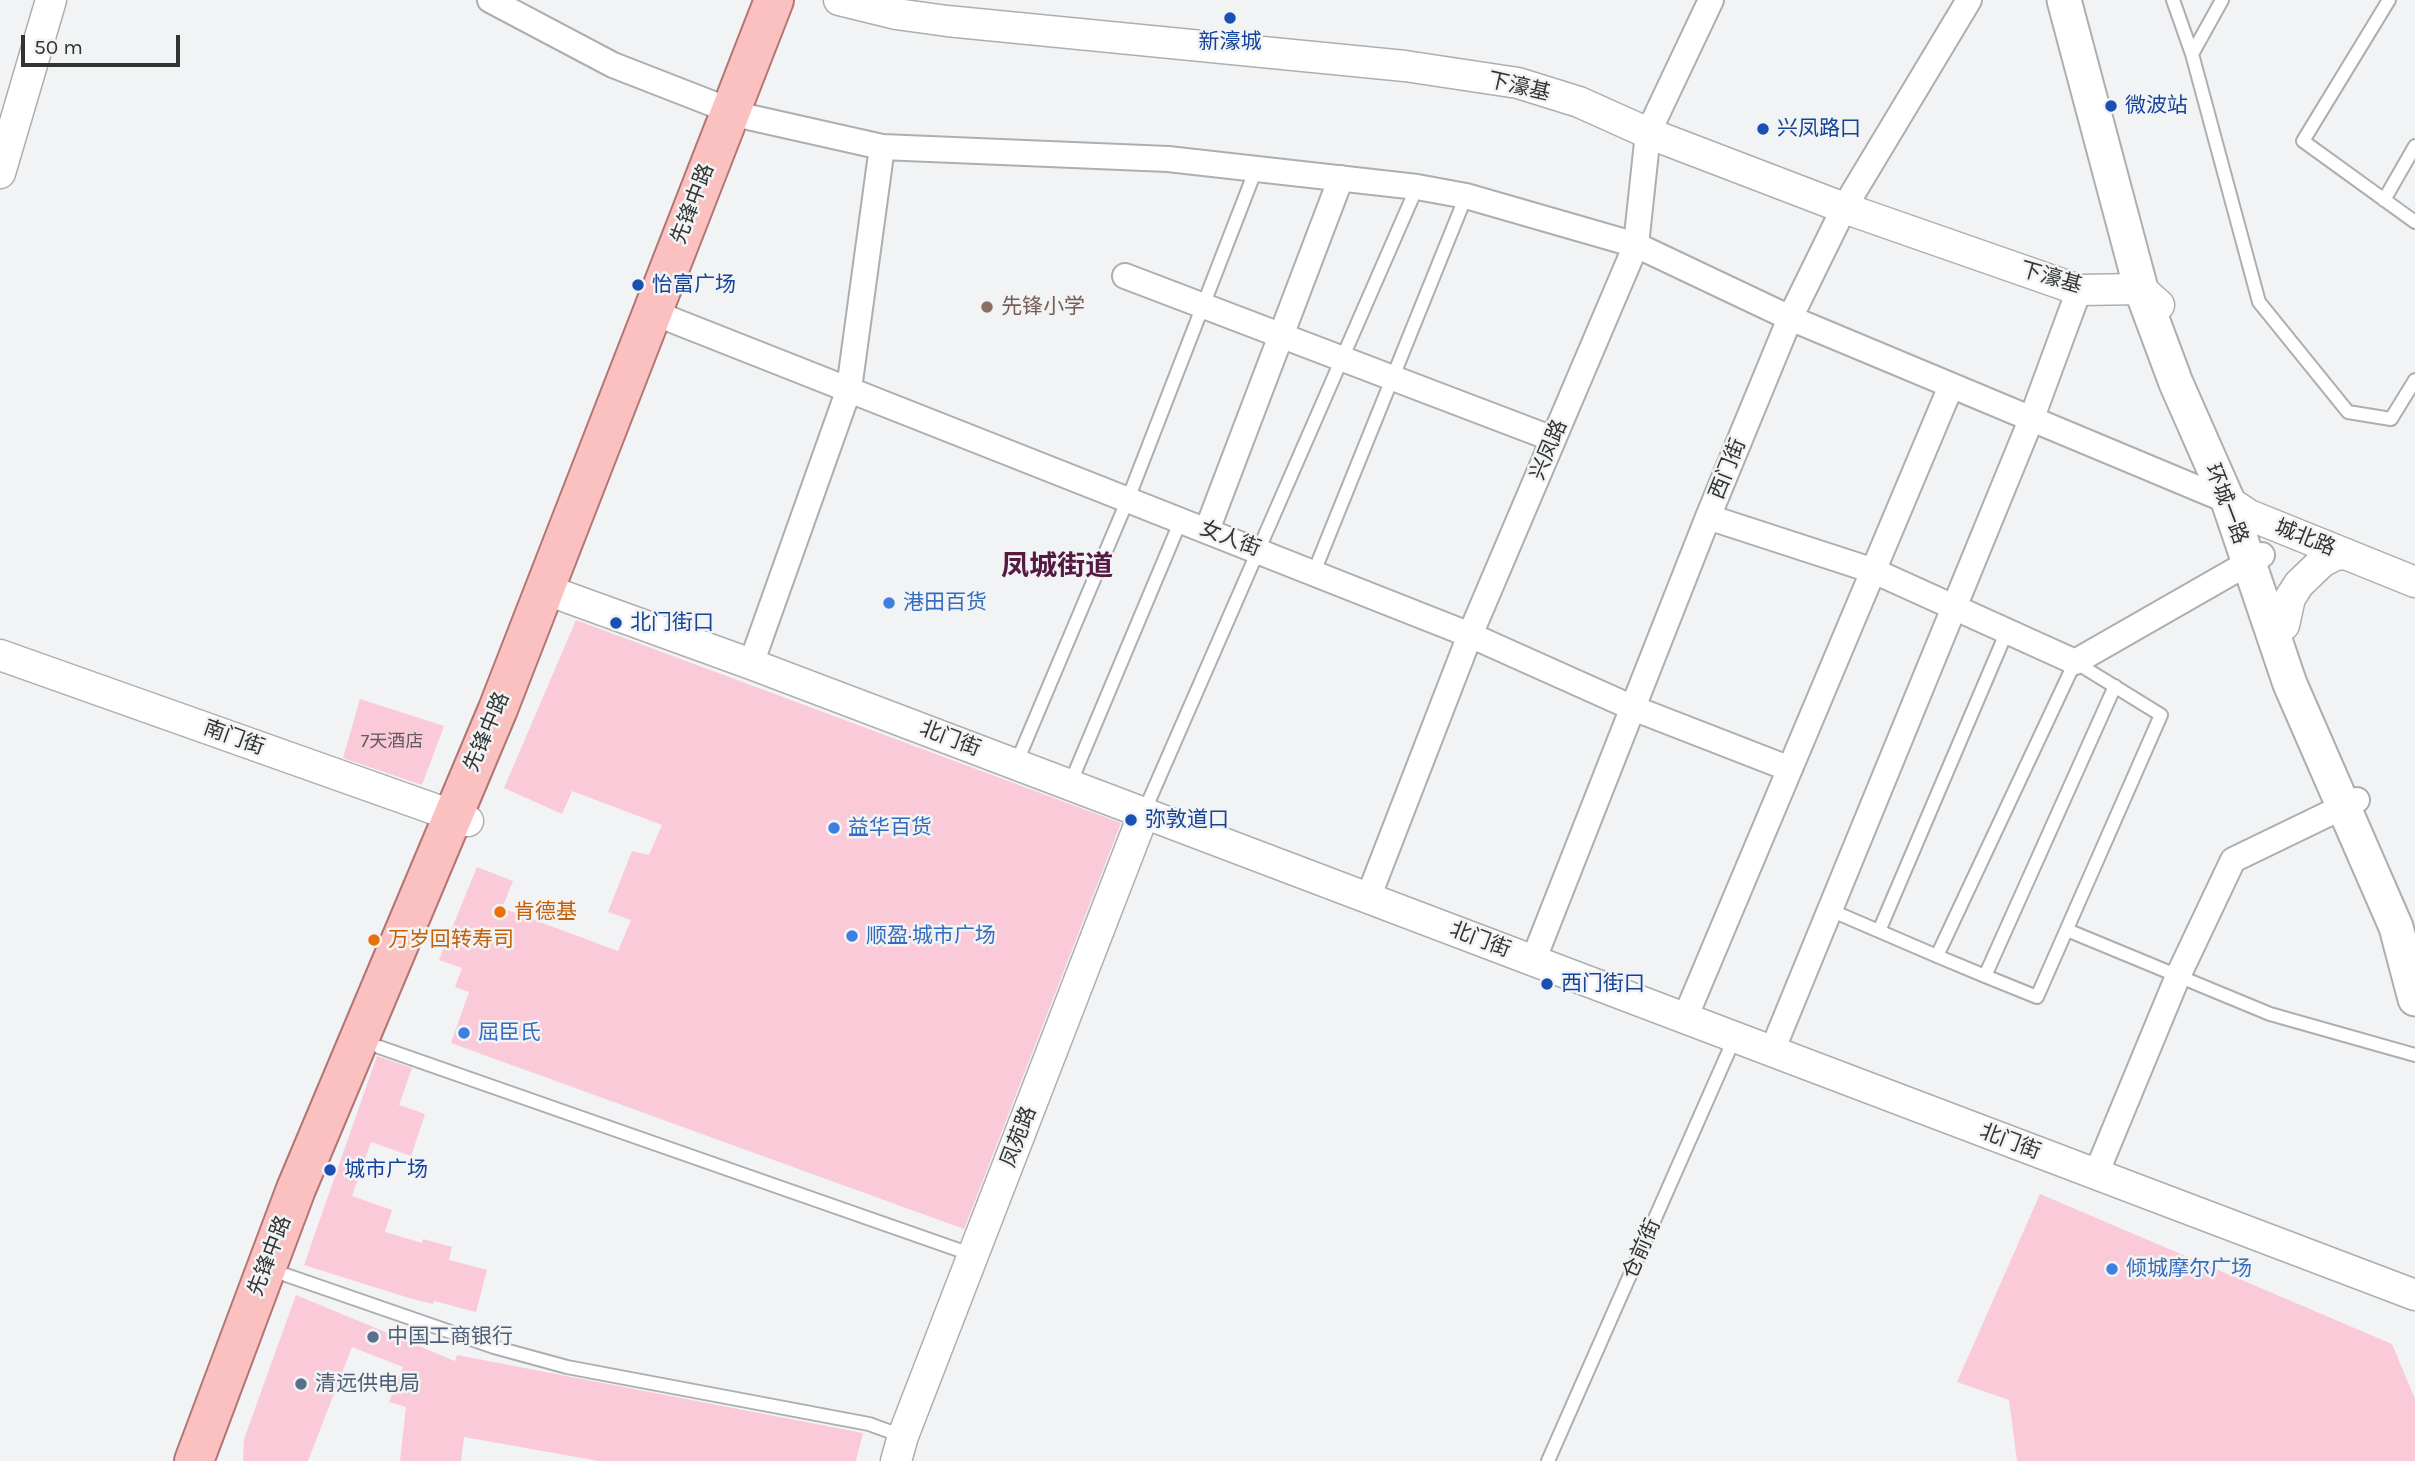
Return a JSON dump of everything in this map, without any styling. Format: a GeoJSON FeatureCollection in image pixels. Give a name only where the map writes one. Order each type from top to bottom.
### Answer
{"type":"FeatureCollection","features":[{"type":"Feature","properties":{"kind":"main road","name":"先锋中路"},"geometry":{"type":"LineString","coordinates":[[551,592],[667,318],[774,0]]}},
{"type":"Feature","properties":{"kind":"main road","name":"先锋中路"},"geometry":{"type":"LineString","coordinates":[[194,1461],[296,1189],[460,819],[737,113],[792,0]]}},
{"type":"Feature","properties":{"kind":"main road","name":"环城一路"},"geometry":{"type":"LineString","coordinates":[[2064,0],[2151,298],[2240,504],[2290,684],[2352,803],[2396,928],[2415,999]]}},
{"type":"Feature","properties":{"kind":"main road","name":"环城一路"},"geometry":{"type":"LineString","coordinates":[[2080,0],[2111,106],[2151,298]]}},
{"type":"Feature","properties":{"kind":"main road","name":"环城一路"},"geometry":{"type":"LineString","coordinates":[[2255,559],[2284,625],[2301,676],[2352,803],[2415,951]]}},
{"type":"Feature","properties":{"kind":"main road","name":"先锋中路"},"geometry":{"type":"LineString","coordinates":[[217,1461],[286,1276],[379,1047],[460,819]]}},
{"type":"Feature","properties":{"kind":"street"},"geometry":{"type":"LineString","coordinates":[[2,160],[51,0]]}},
{"type":"Feature","properties":{"kind":"street"},"geometry":{"type":"LineString","coordinates":[[490,0],[613,65],[737,113],[882,147],[1168,159],[1417,187],[1466,196],[1636,245],[1790,318],[2031,420],[2240,504]]}},
{"type":"Feature","properties":{"kind":"street","name":"下濠基"},"geometry":{"type":"LineString","coordinates":[[839,0],[896,14],[947,21],[1405,66],[1518,83],[1579,102],[1648,133],[1844,208],[2079,290],[2151,298]]}},
{"type":"Feature","properties":{"kind":"street","name":"兴凤路"},"geometry":{"type":"LineString","coordinates":[[1368,898],[1470,635],[1636,245],[1648,133],[1711,0]]}},
{"type":"Feature","properties":{"kind":"street","name":"西门街"},"geometry":{"type":"LineString","coordinates":[[1534,961],[1708,517],[1790,318],[1844,208],[1969,0]]}},
{"type":"Feature","properties":{"kind":"street"},"geometry":{"type":"LineString","coordinates":[[751,664],[849,389],[882,147]]}},
{"type":"Feature","properties":{"kind":"street"},"geometry":{"type":"LineString","coordinates":[[1207,530],[1340,178]]}},
{"type":"Feature","properties":{"kind":"street"},"geometry":{"type":"LineString","coordinates":[[1125,276],[1553,439]]}},
{"type":"Feature","properties":{"kind":"street"},"geometry":{"type":"LineString","coordinates":[[1772,1051],[2031,420],[2079,290]]}},
{"type":"Feature","properties":{"kind":"street","name":"女人街"},"geometry":{"type":"LineString","coordinates":[[667,318],[1314,572],[1470,635],[1633,708],[1790,769]]}},
{"type":"Feature","properties":{"kind":"street"},"geometry":{"type":"LineString","coordinates":[[1685,1018],[1951,386]]}},
{"type":"Feature","properties":{"kind":"street","name":"城北路"},"geometry":{"type":"LineString","coordinates":[[2240,504],[2346,554],[2415,582]]}},
{"type":"Feature","properties":{"kind":"street","name":"城北路"},"geometry":{"type":"LineString","coordinates":[[2240,504],[2415,564]]}},
{"type":"Feature","properties":{"kind":"street"},"geometry":{"type":"LineString","coordinates":[[1708,517],[1874,571],[2075,662],[2255,559]]}},
{"type":"Feature","properties":{"kind":"street"},"geometry":{"type":"LineString","coordinates":[[2284,625],[2285,611],[2299,584],[2322,562],[2334,555],[2346,554]]}},
{"type":"Feature","properties":{"kind":"street","name":"北门街"},"geometry":{"type":"LineString","coordinates":[[551,592],[1016,764],[2408,1295]]}},
{"type":"Feature","properties":{"kind":"street","name":"南门街"},"geometry":{"type":"LineString","coordinates":[[0,655],[460,819]]}},
{"type":"Feature","properties":{"kind":"street"},"geometry":{"type":"LineString","coordinates":[[2096,1174],[2178,976],[2233,860],[2352,803]]}},
{"type":"Feature","properties":{"kind":"street","name":"凤苑路"},"geometry":{"type":"LineString","coordinates":[[899,1449],[1144,813]]}},
{"type":"Feature","properties":{"kind":"lane"},"geometry":{"type":"LineString","coordinates":[[2173,0],[2192,54],[2259,302],[2348,412],[2391,419],[2415,380]]}},
{"type":"Feature","properties":{"kind":"lane"},"geometry":{"type":"LineString","coordinates":[[2192,54],[2222,0]]}},
{"type":"Feature","properties":{"kind":"lane"},"geometry":{"type":"LineString","coordinates":[[2389,0],[2303,141],[2415,222]]}},
{"type":"Feature","properties":{"kind":"lane"},"geometry":{"type":"LineString","coordinates":[[2384,200],[2415,146]]}},
{"type":"Feature","properties":{"kind":"lane"},"geometry":{"type":"LineString","coordinates":[[1016,764],[1128,499],[1256,169]]}},
{"type":"Feature","properties":{"kind":"lane"},"geometry":{"type":"LineString","coordinates":[[1144,813],[1417,187]]}},
{"type":"Feature","properties":{"kind":"lane"},"geometry":{"type":"LineString","coordinates":[[1314,572],[1466,196]]}},
{"type":"Feature","properties":{"kind":"lane"},"geometry":{"type":"LineString","coordinates":[[1070,785],[1181,520]]}},
{"type":"Feature","properties":{"kind":"lane"},"geometry":{"type":"LineString","coordinates":[[1879,931],[2007,631]]}},
{"type":"Feature","properties":{"kind":"lane"},"geometry":{"type":"LineString","coordinates":[[1830,910],[1937,956],[1985,976],[2037,996],[2161,715],[2075,662],[1937,956]]}},
{"type":"Feature","properties":{"kind":"lane"},"geometry":{"type":"LineString","coordinates":[[1985,976],[2115,686]]}},
{"type":"Feature","properties":{"kind":"lane"},"geometry":{"type":"LineString","coordinates":[[2067,930],[2270,1014],[2415,1055]]}},
{"type":"Feature","properties":{"kind":"lane","name":"仓前街"},"geometry":{"type":"LineString","coordinates":[[1548,1461],[1735,1037]]}},
{"type":"Feature","properties":{"kind":"lane"},"geometry":{"type":"LineString","coordinates":[[379,1047],[973,1255]]}},
{"type":"Feature","properties":{"kind":"lane"},"geometry":{"type":"LineString","coordinates":[[286,1276],[494,1347],[567,1367],[869,1424],[899,1449]]}},
{"type":"Feature","properties":{"kind":"building","name":"顺盈·城市广场"},"geometry":{"type":"Polygon","coordinates":[[[576,620],[1121,823],[964,1229],[451,1043],[469,992],[455,987],[462,968],[439,960],[477,867],[513,881],[502,908],[618,951],[631,920],[608,912],[632,851],[649,855],[662,825],[572,791],[562,814],[504,788],[576,620]]]}},
{"type":"Feature","properties":{"kind":"building"},"geometry":{"type":"Polygon","coordinates":[[[360,699],[444,726],[422,785],[343,758],[360,699]]]}},
{"type":"Feature","properties":{"kind":"building"},"geometry":{"type":"Polygon","coordinates":[[[377,1056],[412,1068],[399,1105],[425,1114],[411,1156],[371,1142],[352,1196],[392,1210],[385,1232],[422,1243],[423,1239],[452,1247],[449,1260],[487,1270],[476,1312],[434,1301],[433,1304],[409,1298],[304,1265],[377,1056]]]}},
{"type":"Feature","properties":{"kind":"building","name":"倾城摩尔广场"},"geometry":{"type":"Polygon","coordinates":[[[2040,1194],[2392,1344],[2415,1399],[2415,1461],[2017,1461],[2009,1400],[1957,1382],[2040,1194]]]}},
{"type":"Feature","properties":{"kind":"building"},"geometry":{"type":"Polygon","coordinates":[[[296,1295],[455,1361],[457,1355],[863,1433],[856,1461],[599,1461],[464,1437],[461,1461],[400,1461],[406,1407],[389,1402],[403,1367],[352,1347],[308,1461],[243,1461],[244,1439],[296,1295]]]}},
{"type":"Feature","properties":{"kind":"place","name":"新濠城"},"geometry":{"type":"Point","coordinates":[1230,18]}},
{"type":"Feature","properties":{"kind":"place","name":"微波站"},"geometry":{"type":"Point","coordinates":[2111,106]}},
{"type":"Feature","properties":{"kind":"place","name":"兴凤路口"},"geometry":{"type":"Point","coordinates":[1763,129]}},
{"type":"Feature","properties":{"kind":"place","name":"怡富广场"},"geometry":{"type":"Point","coordinates":[638,285]}},
{"type":"Feature","properties":{"kind":"place","name":"先锋小学"},"geometry":{"type":"Point","coordinates":[987,307]}},
{"type":"Feature","properties":{"kind":"place","name":"港田百货"},"geometry":{"type":"Point","coordinates":[889,603]}},
{"type":"Feature","properties":{"kind":"place","name":"北门街口"},"geometry":{"type":"Point","coordinates":[616,623]}},
{"type":"Feature","properties":{"kind":"place","name":"弥敦道口"},"geometry":{"type":"Point","coordinates":[1131,820]}},
{"type":"Feature","properties":{"kind":"place","name":"益华百货"},"geometry":{"type":"Point","coordinates":[834,828]}},
{"type":"Feature","properties":{"kind":"place","name":"肯德基"},"geometry":{"type":"Point","coordinates":[500,912]}},
{"type":"Feature","properties":{"kind":"place","name":"顺盈·城市广场"},"geometry":{"type":"Point","coordinates":[852,936]}},
{"type":"Feature","properties":{"kind":"place","name":"万岁回转寿司"},"geometry":{"type":"Point","coordinates":[374,940]}},
{"type":"Feature","properties":{"kind":"place","name":"西门街口"},"geometry":{"type":"Point","coordinates":[1547,984]}},
{"type":"Feature","properties":{"kind":"place","name":"屈臣氏"},"geometry":{"type":"Point","coordinates":[464,1033]}},
{"type":"Feature","properties":{"kind":"place","name":"城市广场"},"geometry":{"type":"Point","coordinates":[330,1170]}},
{"type":"Feature","properties":{"kind":"place","name":"倾城摩尔广场"},"geometry":{"type":"Point","coordinates":[2112,1269]}},
{"type":"Feature","properties":{"kind":"place","name":"中国工商银行"},"geometry":{"type":"Point","coordinates":[373,1337]}},
{"type":"Feature","properties":{"kind":"place","name":"清远供电局"},"geometry":{"type":"Point","coordinates":[301,1384]}},
{"type":"Feature","properties":{"kind":"district","name":"凤城街道"},"geometry":{"type":"Point","coordinates":[1057,567]}}]}
